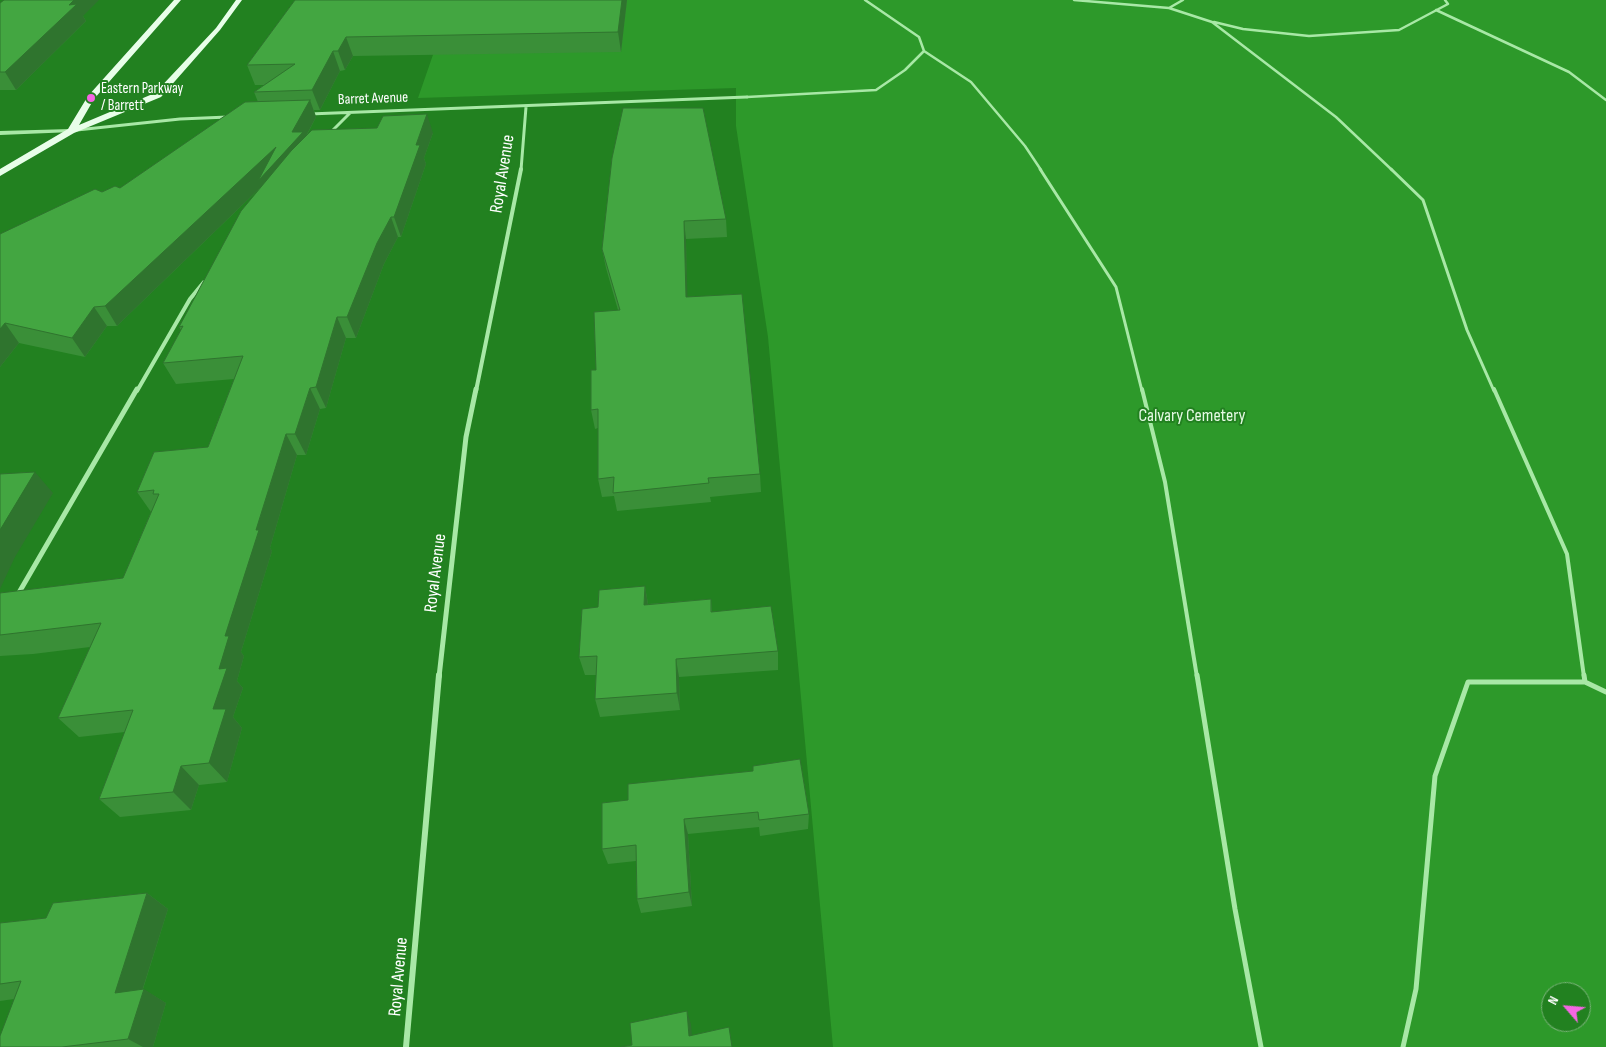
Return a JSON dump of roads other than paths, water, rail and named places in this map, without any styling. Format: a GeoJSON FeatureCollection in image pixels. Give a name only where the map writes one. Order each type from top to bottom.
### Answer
{"type":"FeatureCollection","features":[{"type":"Feature","properties":{"kind":"main road"},"geometry":{"type":"LineString","coordinates":[[71,131],[91,98],[178,0]]}},
{"type":"Feature","properties":{"kind":"main road"},"geometry":{"type":"LineString","coordinates":[[0,173],[71,131],[158,95],[218,29],[239,0]]}},
{"type":"Feature","properties":{"kind":"street","name":"Barret Avenue"},"geometry":{"type":"LineString","coordinates":[[300,114],[526,107],[600,101],[747,97]]}},
{"type":"Feature","properties":{"kind":"street","name":"Royal Avenue"},"geometry":{"type":"LineString","coordinates":[[406,1047],[444,620],[466,437],[522,165],[526,107]]}},
{"type":"Feature","properties":{"kind":"street"},"geometry":{"type":"LineString","coordinates":[[330,134],[350,112]]}},
{"type":"Feature","properties":{"kind":"street"},"geometry":{"type":"LineString","coordinates":[[0,133],[71,131],[180,119],[230,117]]}},
{"type":"Feature","properties":{"kind":"street"},"geometry":{"type":"LineString","coordinates":[[15,599],[190,298],[209,276]]}},
{"type":"Feature","properties":{"kind":"lane"},"geometry":{"type":"LineString","coordinates":[[865,0],[918,37],[924,51],[971,82],[1025,146],[1116,286],[1165,482],[1235,908],[1261,1047]]}},
{"type":"Feature","properties":{"kind":"lane"},"geometry":{"type":"LineString","coordinates":[[1074,0],[1169,8],[1212,22],[1243,29],[1309,36],[1400,30],[1448,4],[1445,0]]}},
{"type":"Feature","properties":{"kind":"lane"},"geometry":{"type":"LineString","coordinates":[[1169,8],[1183,0]]}},
{"type":"Feature","properties":{"kind":"lane"},"geometry":{"type":"LineString","coordinates":[[1436,10],[1569,72],[1606,100]]}},
{"type":"Feature","properties":{"kind":"lane"},"geometry":{"type":"LineString","coordinates":[[1212,22],[1336,117],[1423,200],[1467,330],[1567,554],[1585,682]]}},
{"type":"Feature","properties":{"kind":"lane"},"geometry":{"type":"LineString","coordinates":[[747,97],[876,90],[905,70],[924,51]]}},
{"type":"Feature","properties":{"kind":"lane"},"geometry":{"type":"LineString","coordinates":[[1403,1047],[1416,989],[1435,776],[1468,682],[1585,682],[1606,692]]}},
{"type":"Feature","properties":{"kind":"place","name":"Eastern Parkway / Barrett"},"geometry":{"type":"Point","coordinates":[91,98]}},
{"type":"Feature","properties":{"kind":"park label","name":"Calvary Cemetery"},"geometry":{"type":"Point","coordinates":[1192,416]}}]}
